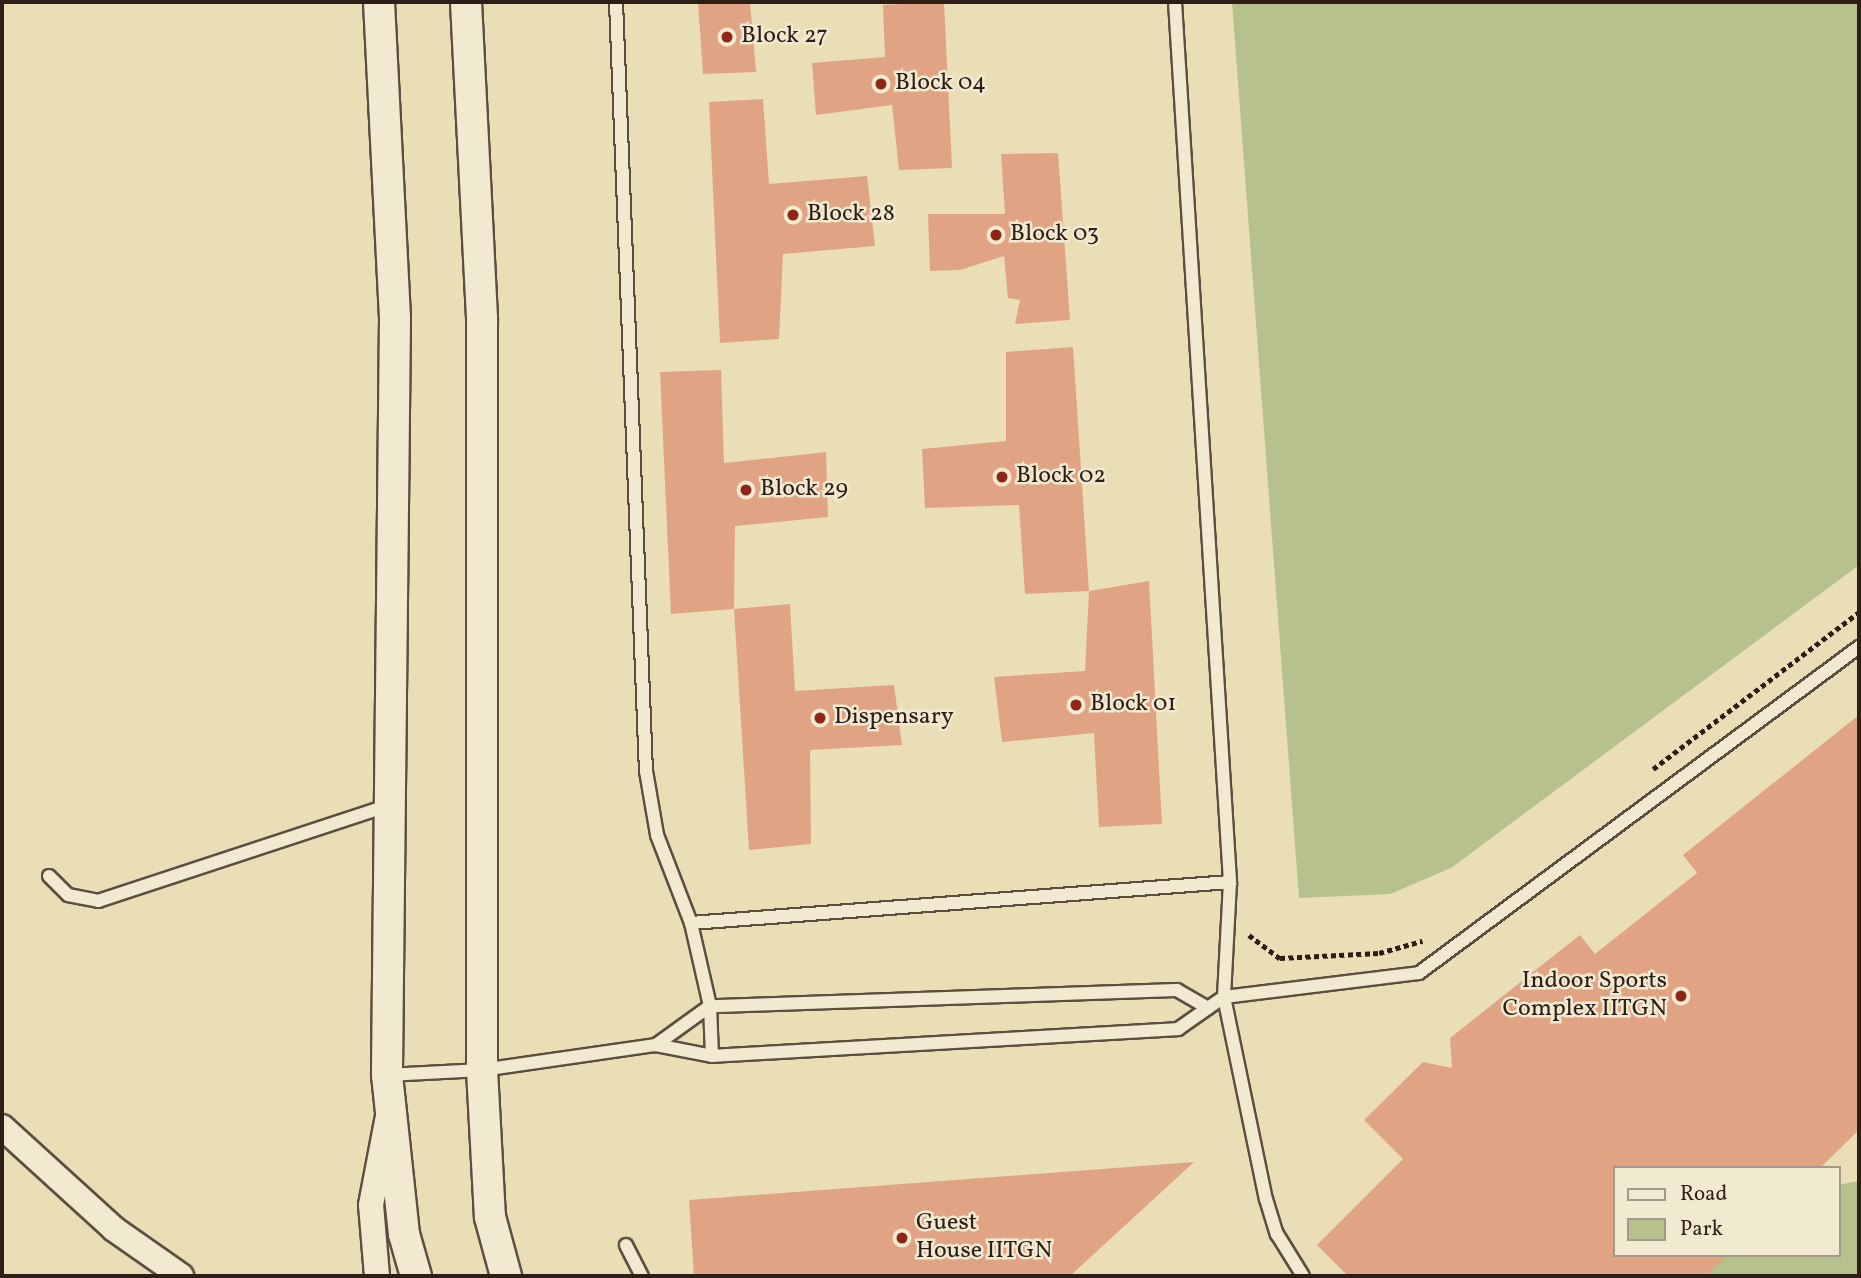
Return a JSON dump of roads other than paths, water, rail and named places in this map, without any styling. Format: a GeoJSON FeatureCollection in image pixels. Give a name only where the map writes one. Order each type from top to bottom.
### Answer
{"type":"FeatureCollection","features":[{"type":"Feature","properties":{"kind":"street"},"geometry":{"type":"LineString","coordinates":[[379,2],[395,319],[387,806],[387,1075],[389,1108],[416,1276]]}},
{"type":"Feature","properties":{"kind":"street"},"geometry":{"type":"LineString","coordinates":[[466,2],[482,318],[482,1070],[490,1217],[506,1276]]}},
{"type":"Feature","properties":{"kind":"street"},"geometry":{"type":"LineString","coordinates":[[377,1276],[371,1205],[389,1108]]}},
{"type":"Feature","properties":{"kind":"street"},"geometry":{"type":"LineString","coordinates":[[2,1127],[114,1229],[181,1276]]}},
{"type":"Feature","properties":{"kind":"lane"},"geometry":{"type":"LineString","coordinates":[[616,2],[646,771],[657,835],[691,923],[710,1006],[712,1056]]}},
{"type":"Feature","properties":{"kind":"lane"},"geometry":{"type":"LineString","coordinates":[[1175,2],[1230,882],[1224,997],[1266,1199],[1277,1234],[1303,1276]]}},
{"type":"Feature","properties":{"kind":"lane"},"geometry":{"type":"LineString","coordinates":[[387,1075],[482,1070],[656,1045],[712,1056],[1178,1029],[1224,997],[1419,973],[1859,647]]}},
{"type":"Feature","properties":{"kind":"lane"},"geometry":{"type":"LineString","coordinates":[[49,876],[68,895],[98,901],[387,806]]}},
{"type":"Feature","properties":{"kind":"lane"},"geometry":{"type":"LineString","coordinates":[[691,923],[1230,882]]}},
{"type":"Feature","properties":{"kind":"lane"},"geometry":{"type":"LineString","coordinates":[[656,1045],[710,1006],[1177,990],[1208,1008]]}},
{"type":"Feature","properties":{"kind":"lane"},"geometry":{"type":"LineString","coordinates":[[626,1245],[642,1276]]}},
{"type":"Feature","properties":{"kind":"place","name":"Block 27"},"geometry":{"type":"Point","coordinates":[727,37]}},
{"type":"Feature","properties":{"kind":"place","name":"Block 04"},"geometry":{"type":"Point","coordinates":[881,84]}},
{"type":"Feature","properties":{"kind":"place","name":"Block 28"},"geometry":{"type":"Point","coordinates":[793,215]}},
{"type":"Feature","properties":{"kind":"place","name":"Block 03"},"geometry":{"type":"Point","coordinates":[996,235]}},
{"type":"Feature","properties":{"kind":"place","name":"Block 02"},"geometry":{"type":"Point","coordinates":[1002,477]}},
{"type":"Feature","properties":{"kind":"place","name":"Block 29"},"geometry":{"type":"Point","coordinates":[746,490]}},
{"type":"Feature","properties":{"kind":"place","name":"Block 01"},"geometry":{"type":"Point","coordinates":[1076,705]}},
{"type":"Feature","properties":{"kind":"place","name":"Dispensary"},"geometry":{"type":"Point","coordinates":[820,718]}},
{"type":"Feature","properties":{"kind":"place","name":"Indoor Sports Complex IITGN"},"geometry":{"type":"Point","coordinates":[1681,996]}},
{"type":"Feature","properties":{"kind":"place","name":"Guest House IITGN"},"geometry":{"type":"Point","coordinates":[902,1238]}}]}
